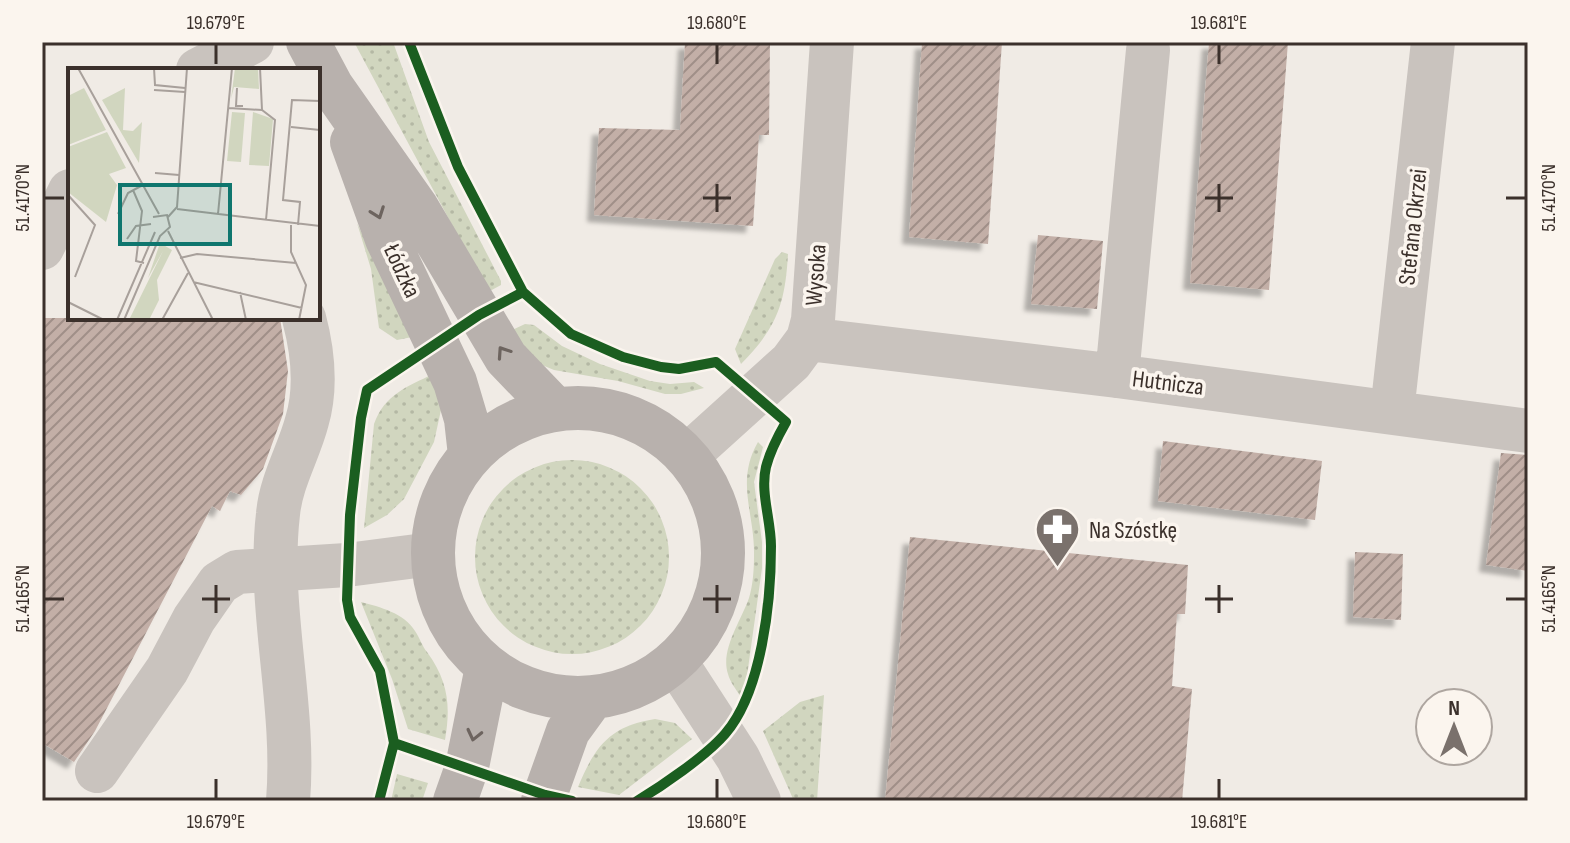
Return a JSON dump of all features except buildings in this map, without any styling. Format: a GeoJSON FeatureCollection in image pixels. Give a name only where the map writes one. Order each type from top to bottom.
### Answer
{"type":"FeatureCollection","features":[{"type":"Feature","properties":{"kind":"main road","name":"Łódzka"},"geometry":{"type":"LineString","coordinates":[[308,42],[332,87],[417,208],[506,358],[555,409]]}},
{"type":"Feature","properties":{"kind":"main road","name":"Łódzka"},"geometry":{"type":"LineString","coordinates":[[332,87],[387,239],[455,382],[466,419],[470,455]]}},
{"type":"Feature","properties":{"kind":"main road"},"geometry":{"type":"LineString","coordinates":[[592,408],[627,416],[659,432],[687,456],[705,482],[717,511],[723,543],[722,575],[713,605],[699,634],[675,661],[652,677],[623,691],[592,698],[555,697],[519,686],[487,667],[465,645],[448,619],[437,589],[432,554],[436,518],[449,484],[470,455],[495,433],[524,418],[555,409],[592,408]]}},
{"type":"Feature","properties":{"kind":"main road"},"geometry":{"type":"LineString","coordinates":[[455,801],[470,752],[487,667]]}},
{"type":"Feature","properties":{"kind":"main road"},"geometry":{"type":"LineString","coordinates":[[543,801],[568,731],[592,698]]}},
{"type":"Feature","properties":{"kind":"street"},"geometry":{"type":"LineString","coordinates":[[202,68],[252,42]]}},
{"type":"Feature","properties":{"kind":"street","name":"Wysoka"},"geometry":{"type":"LineString","coordinates":[[687,456],[791,362],[808,339],[813,320],[832,42]]}},
{"type":"Feature","properties":{"kind":"street","name":"Stefana Okrzei"},"geometry":{"type":"LineString","coordinates":[[1392,412],[1433,42]]}},
{"type":"Feature","properties":{"kind":"street"},"geometry":{"type":"LineString","coordinates":[[1117,376],[1148,50]]}},
{"type":"Feature","properties":{"kind":"street"},"geometry":{"type":"LineString","coordinates":[[42,248],[68,195]]}},
{"type":"Feature","properties":{"kind":"street"},"geometry":{"type":"LineString","coordinates":[[288,801],[289,729],[276,569],[281,495],[311,403],[312,353],[304,320]]}},
{"type":"Feature","properties":{"kind":"street","name":"Hutnicza"},"geometry":{"type":"LineString","coordinates":[[808,339],[1117,376],[1528,431]]}},
{"type":"Feature","properties":{"kind":"street"},"geometry":{"type":"LineString","coordinates":[[97,771],[167,670],[194,619],[219,583],[237,572],[347,565],[432,554]]}},
{"type":"Feature","properties":{"kind":"street"},"geometry":{"type":"LineString","coordinates":[[675,661],[738,758],[759,801]]}},
{"type":"Feature","properties":{"kind":"green space"},"geometry":{"type":"Polygon","coordinates":[[[354,42],[393,42],[429,142],[501,285],[488,292],[354,42]]]}},
{"type":"Feature","properties":{"kind":"green space"},"geometry":{"type":"Polygon","coordinates":[[[357,223],[412,337],[397,340],[379,328],[371,269],[357,223]]]}},
{"type":"Feature","properties":{"kind":"green space"},"geometry":{"type":"Polygon","coordinates":[[[782,252],[788,254],[787,272],[777,314],[763,338],[741,364],[735,349],[775,259],[782,252]]]}},
{"type":"Feature","properties":{"kind":"green space"},"geometry":{"type":"Polygon","coordinates":[[[525,324],[534,325],[562,346],[600,364],[650,381],[670,384],[694,382],[704,388],[681,394],[665,394],[618,381],[554,370],[542,365],[510,331],[525,324]]]}},
{"type":"Feature","properties":{"kind":"green space"},"geometry":{"type":"Polygon","coordinates":[[[433,374],[441,410],[434,442],[404,499],[387,515],[364,528],[374,424],[391,398],[433,374]]]}},
{"type":"Feature","properties":{"kind":"green space"},"geometry":{"type":"Polygon","coordinates":[[[758,442],[763,447],[754,482],[762,542],[762,568],[746,683],[740,696],[726,665],[732,636],[749,598],[752,582],[754,540],[747,484],[751,457],[758,442]]]}},
{"type":"Feature","properties":{"kind":"green space"},"geometry":{"type":"Polygon","coordinates":[[[572,460],[609,468],[640,489],[661,520],[669,557],[661,594],[640,625],[609,646],[572,654],[535,646],[504,625],[483,594],[475,557],[483,520],[504,489],[535,468],[572,460]]]}},
{"type":"Feature","properties":{"kind":"green space"},"geometry":{"type":"Polygon","coordinates":[[[361,602],[398,615],[417,634],[444,683],[448,716],[445,740],[408,729],[361,602]]]}},
{"type":"Feature","properties":{"kind":"green space"},"geometry":{"type":"Polygon","coordinates":[[[824,695],[817,801],[794,801],[763,731],[800,702],[824,695]]]}},
{"type":"Feature","properties":{"kind":"green space"},"geometry":{"type":"Polygon","coordinates":[[[655,719],[675,723],[692,739],[619,795],[578,787],[591,760],[606,740],[626,727],[655,719]]]}},
{"type":"Feature","properties":{"kind":"green space"},"geometry":{"type":"Polygon","coordinates":[[[397,774],[428,783],[422,801],[391,801],[397,774]]]}},
{"type":"Feature","properties":{"kind":"cycle path"},"geometry":{"type":"LineString","coordinates":[[379,801],[394,743],[380,671],[350,617],[347,600],[350,515],[367,390],[479,315],[523,292],[458,167],[409,42]]}},
{"type":"Feature","properties":{"kind":"cycle path"},"geometry":{"type":"LineString","coordinates":[[523,292],[571,334],[623,357],[679,369],[716,362],[786,422],[770,455],[764,477],[771,546],[769,593],[762,645],[748,694],[738,716],[717,743],[637,801]]}},
{"type":"Feature","properties":{"kind":"cycle path"},"geometry":{"type":"LineString","coordinates":[[394,743],[545,795],[572,801]]}},
{"type":"Feature","properties":{"kind":"place","name":"Na Szóstkę"},"geometry":{"type":"Point","coordinates":[1058,569]}}]}
